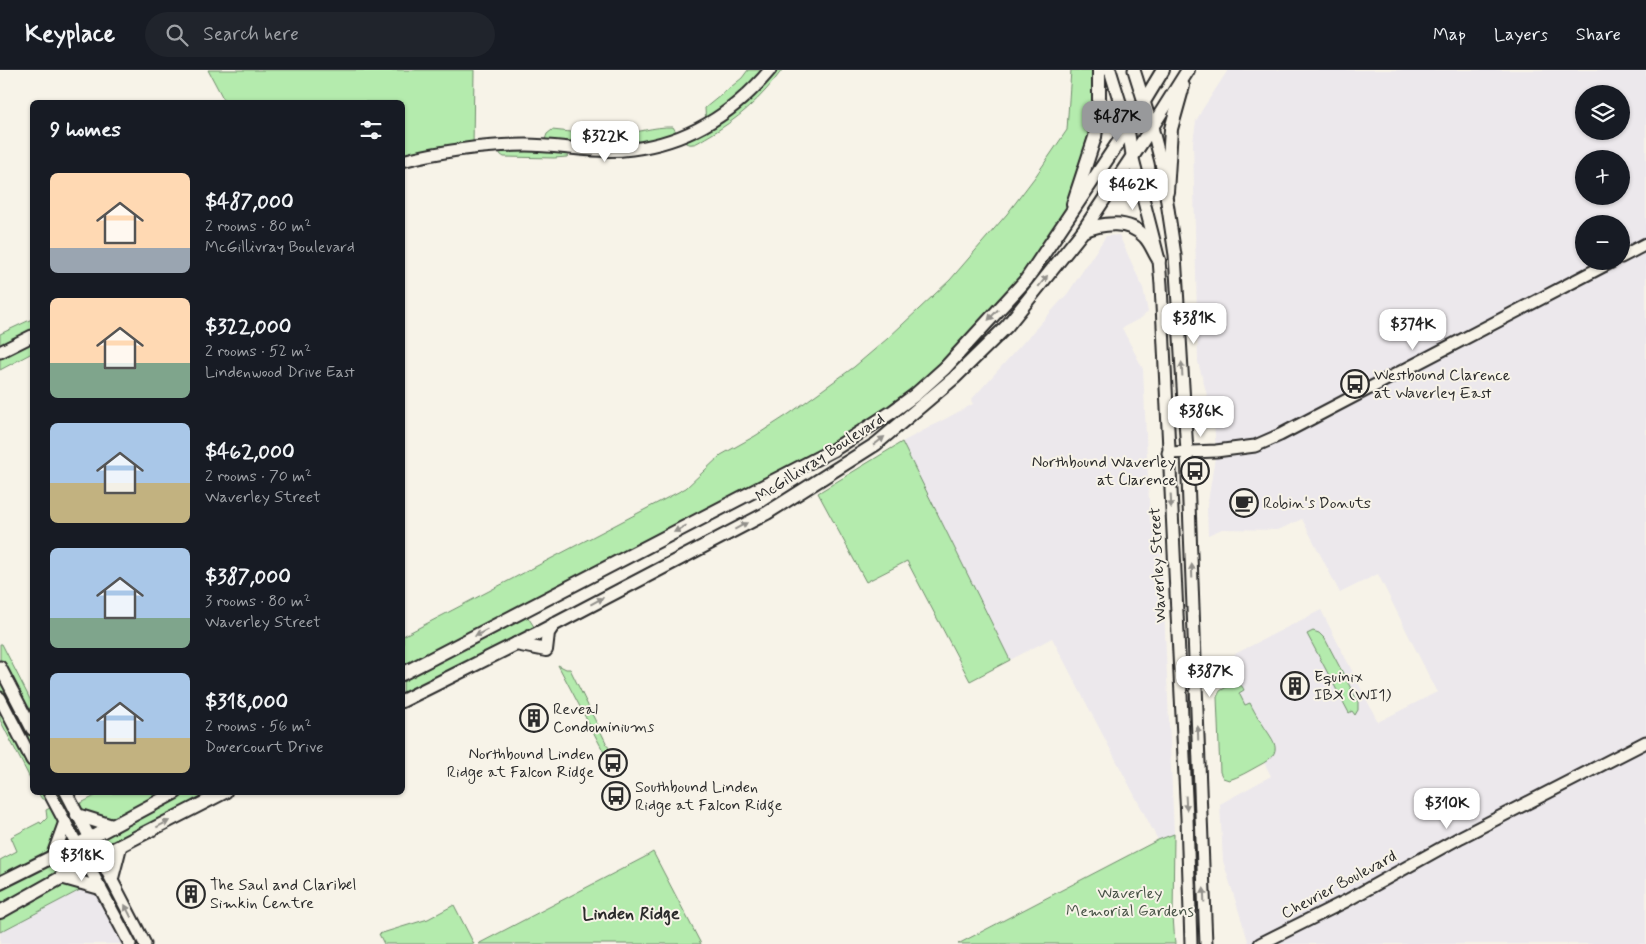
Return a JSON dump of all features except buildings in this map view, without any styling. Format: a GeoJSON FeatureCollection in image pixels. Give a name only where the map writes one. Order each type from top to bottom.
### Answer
{"type":"FeatureCollection","features":[{"type":"Feature","properties":{"kind":"main road"},"geometry":{"type":"LineString","coordinates":[[1068,220],[1095,137],[1099,107],[1099,70]]}},
{"type":"Feature","properties":{"kind":"main road","name":"McGillivray Boulevard"},"geometry":{"type":"LineString","coordinates":[[405,672],[825,454],[892,412],[945,368],[1026,280],[1068,220],[1163,70]]}},
{"type":"Feature","properties":{"kind":"main road"},"geometry":{"type":"LineString","coordinates":[[1167,192],[1171,128],[1176,106],[1189,70]]}},
{"type":"Feature","properties":{"kind":"main road","name":"McGillivray Boulevard"},"geometry":{"type":"LineString","coordinates":[[405,700],[767,513],[876,444],[954,378],[1007,326],[1083,231],[1189,70]]}},
{"type":"Feature","properties":{"kind":"main road"},"geometry":{"type":"LineString","coordinates":[[1083,231],[1096,226],[1115,224],[1131,227],[1145,236],[1159,260]]}},
{"type":"Feature","properties":{"kind":"main road"},"geometry":{"type":"LineString","coordinates":[[516,644],[546,650],[548,632],[554,624]]}},
{"type":"Feature","properties":{"kind":"main road"},"geometry":{"type":"LineString","coordinates":[[0,883],[170,795]]}},
{"type":"Feature","properties":{"kind":"main road"},"geometry":{"type":"LineString","coordinates":[[0,912],[100,856],[219,795]]}},
{"type":"Feature","properties":{"kind":"main road"},"geometry":{"type":"LineString","coordinates":[[77,815],[112,826]]}},
{"type":"Feature","properties":{"kind":"main road"},"geometry":{"type":"LineString","coordinates":[[53,856],[65,823]]}},
{"type":"Feature","properties":{"kind":"main road"},"geometry":{"type":"LineString","coordinates":[[112,878],[120,847]]}},
{"type":"Feature","properties":{"kind":"main road"},"geometry":{"type":"LineString","coordinates":[[61,877],[100,888]]}},
{"type":"Feature","properties":{"kind":"street"},"geometry":{"type":"LineString","coordinates":[[405,160],[495,146],[526,145],[603,150],[632,149],[680,138],[706,126],[737,104],[770,70]]}},
{"type":"Feature","properties":{"kind":"street","name":"Waverley Street"},"geometry":{"type":"LineString","coordinates":[[1110,70],[1128,128],[1132,155],[1159,260],[1187,818],[1191,944]]}},
{"type":"Feature","properties":{"kind":"street","name":"Waverley Street"},"geometry":{"type":"LineString","coordinates":[[1134,70],[1152,127],[1167,192],[1176,255],[1187,452],[1206,944]]}},
{"type":"Feature","properties":{"kind":"street"},"geometry":{"type":"LineString","coordinates":[[1630,252],[1646,244]]}},
{"type":"Feature","properties":{"kind":"street"},"geometry":{"type":"LineString","coordinates":[[1168,453],[1216,451],[1255,446],[1280,435],[1596,270]]}},
{"type":"Feature","properties":{"kind":"street"},"geometry":{"type":"LineString","coordinates":[[0,352],[30,337]]}},
{"type":"Feature","properties":{"kind":"street"},"geometry":{"type":"LineString","coordinates":[[0,667],[30,725]]}},
{"type":"Feature","properties":{"kind":"street"},"geometry":{"type":"LineString","coordinates":[[0,698],[30,756]]}},
{"type":"Feature","properties":{"kind":"street","name":"Chevrier Boulevard"},"geometry":{"type":"LineString","coordinates":[[1260,944],[1346,902],[1461,837],[1646,742]]}},
{"type":"Feature","properties":{"kind":"street"},"geometry":{"type":"LineString","coordinates":[[51,795],[130,944]]}},
{"type":"Feature","properties":{"kind":"street"},"geometry":{"type":"LineString","coordinates":[[67,795],[145,944]]}},
{"type":"Feature","properties":{"kind":"shaded area"},"geometry":{"type":"Polygon","coordinates":[[[1228,70],[1646,70],[1646,944],[1249,944],[1223,861],[1220,804],[1271,776],[1226,687],[1225,659],[1321,610],[1378,722],[1437,692],[1378,574],[1340,593],[1302,519],[1278,530],[1222,529],[1208,535],[1207,508],[1216,451],[1214,421],[1198,362],[1193,142],[1196,121],[1228,70]]]}},
{"type":"Feature","properties":{"kind":"shaded area"},"geometry":{"type":"Polygon","coordinates":[[[1119,235],[1143,288],[1148,312],[1122,328],[1143,369],[1150,523],[1160,518],[1174,834],[1158,840],[1052,638],[1010,660],[902,442],[973,404],[971,400],[1068,293],[1106,236],[1119,235]]]}},
{"type":"Feature","properties":{"kind":"shaded area"},"geometry":{"type":"Polygon","coordinates":[[[82,882],[100,888],[130,944],[0,944],[0,932],[80,890],[82,882]]]}},
{"type":"Feature","properties":{"kind":"green space"},"geometry":{"type":"Polygon","coordinates":[[[208,70],[474,70],[473,148],[405,161],[405,100],[224,100],[208,70]]]}},
{"type":"Feature","properties":{"kind":"green space"},"geometry":{"type":"Polygon","coordinates":[[[748,70],[782,70],[757,99],[739,116],[718,130],[695,144],[687,144],[680,138],[706,126],[705,108],[742,78],[748,70]]]}},
{"type":"Feature","properties":{"kind":"green space"},"geometry":{"type":"Polygon","coordinates":[[[1071,70],[1099,70],[1099,107],[1068,220],[1026,280],[892,412],[524,611],[538,633],[405,700],[405,635],[686,488],[721,455],[789,414],[854,367],[950,280],[1007,214],[1067,130],[1071,70]]]}},
{"type":"Feature","properties":{"kind":"green space"},"geometry":{"type":"Polygon","coordinates":[[[673,127],[680,138],[632,149],[573,148],[567,157],[554,158],[504,157],[495,146],[543,145],[547,134],[552,130],[615,135],[673,127]]]}},
{"type":"Feature","properties":{"kind":"green space"},"geometry":{"type":"Polygon","coordinates":[[[30,320],[30,354],[0,370],[0,334],[30,320]]]}},
{"type":"Feature","properties":{"kind":"green space"},"geometry":{"type":"Polygon","coordinates":[[[902,442],[1010,660],[970,681],[907,561],[866,582],[818,493],[902,442]]]}},
{"type":"Feature","properties":{"kind":"green space"},"geometry":{"type":"Polygon","coordinates":[[[1313,631],[1319,633],[1325,639],[1358,702],[1358,710],[1355,715],[1352,711],[1349,713],[1307,634],[1313,631]]]}},
{"type":"Feature","properties":{"kind":"green space"},"geometry":{"type":"Polygon","coordinates":[[[0,644],[2,644],[30,699],[30,778],[0,720],[0,644]]]}},
{"type":"Feature","properties":{"kind":"green space"},"geometry":{"type":"Polygon","coordinates":[[[558,665],[570,669],[619,769],[618,779],[558,665]]]}},
{"type":"Feature","properties":{"kind":"green space"},"geometry":{"type":"Polygon","coordinates":[[[1233,683],[1239,684],[1243,688],[1244,690],[1239,693],[1245,705],[1250,703],[1273,740],[1275,750],[1267,761],[1229,780],[1223,778],[1220,772],[1217,697],[1220,691],[1233,683]]]}},
{"type":"Feature","properties":{"kind":"green space"},"geometry":{"type":"Polygon","coordinates":[[[39,795],[68,795],[73,807],[97,795],[221,795],[100,856],[90,838],[77,844],[87,863],[62,877],[82,882],[80,890],[0,932],[0,860],[17,851],[11,837],[40,822],[41,824],[47,818],[46,810],[56,805],[53,800],[42,799],[39,795]],[[78,815],[90,838],[111,826],[78,815]],[[65,824],[54,856],[72,846],[65,824]]]}},
{"type":"Feature","properties":{"kind":"green space","name":"Waverley Memorial Gardens"},"geometry":{"type":"Polygon","coordinates":[[[1174,834],[1173,916],[1175,944],[958,944],[1158,840],[1174,834]]]}},
{"type":"Feature","properties":{"kind":"green space"},"geometry":{"type":"Polygon","coordinates":[[[653,852],[701,944],[478,944],[645,857],[653,852]]]}},
{"type":"Feature","properties":{"kind":"green space"},"geometry":{"type":"Polygon","coordinates":[[[100,856],[145,944],[130,944],[87,863],[100,856]]]}},
{"type":"Feature","properties":{"kind":"green space"},"geometry":{"type":"Polygon","coordinates":[[[454,905],[474,944],[384,944],[379,934],[428,919],[454,905]]]}},
{"type":"Feature","properties":{"kind":"place","name":"Westbound Clarence at Waverley East"},"geometry":{"type":"Point","coordinates":[1355,384]}},
{"type":"Feature","properties":{"kind":"place","name":"Northbound Waverley at Clarence"},"geometry":{"type":"Point","coordinates":[1195,471]}},
{"type":"Feature","properties":{"kind":"place","name":"Robin's Donuts"},"geometry":{"type":"Point","coordinates":[1244,503]}},
{"type":"Feature","properties":{"kind":"place","name":"Equinix IBX (WI1)"},"geometry":{"type":"Point","coordinates":[1295,686]}},
{"type":"Feature","properties":{"kind":"place","name":"Reveal Condominiums"},"geometry":{"type":"Point","coordinates":[534,718]}},
{"type":"Feature","properties":{"kind":"place","name":"Northbound Linden Ridge at Falcon Ridge"},"geometry":{"type":"Point","coordinates":[613,763]}},
{"type":"Feature","properties":{"kind":"place","name":"Southbound Linden Ridge at Falcon Ridge"},"geometry":{"type":"Point","coordinates":[616,796]}},
{"type":"Feature","properties":{"kind":"place","name":"The Saul and Claribel Simkin Centre"},"geometry":{"type":"Point","coordinates":[191,894]}},
{"type":"Feature","properties":{"kind":"district","name":"Linden Ridge"},"geometry":{"type":"Point","coordinates":[631,914]}}]}
